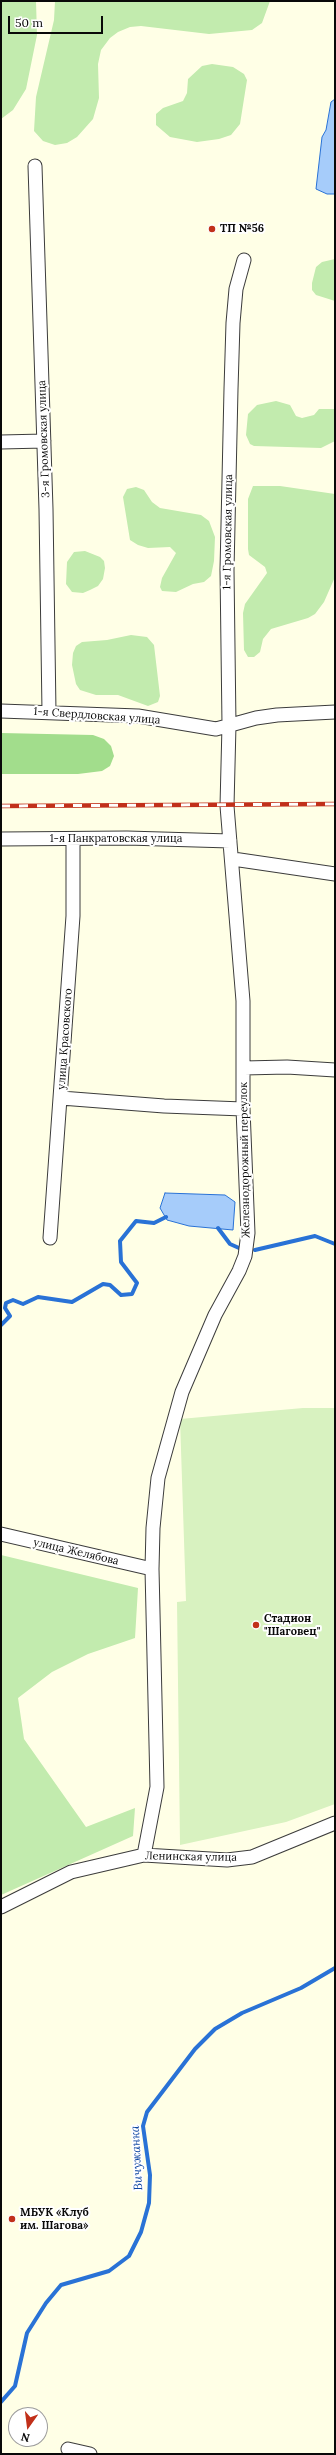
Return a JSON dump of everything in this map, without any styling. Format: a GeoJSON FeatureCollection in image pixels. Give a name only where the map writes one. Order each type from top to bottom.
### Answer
{"type":"FeatureCollection","features":[{"type":"Feature","properties":{"kind":"street","name":"3-я Громовская улица"},"geometry":{"type":"LineString","coordinates":[[35,166],[44,442],[49,712]]}},
{"type":"Feature","properties":{"kind":"street","name":"1-я Громовская улица"},"geometry":{"type":"LineString","coordinates":[[227,806],[229,725],[226,570],[233,338],[236,289],[244,260]]}},
{"type":"Feature","properties":{"kind":"street"},"geometry":{"type":"LineString","coordinates":[[1,442],[44,442]]}},
{"type":"Feature","properties":{"kind":"street","name":"1-я Свердловская улица"},"geometry":{"type":"LineString","coordinates":[[1,711],[138,716],[216,729],[277,715],[335,712]]}},
{"type":"Feature","properties":{"kind":"street","name":"Железнодорожный переулок"},"geometry":{"type":"LineString","coordinates":[[144,1855],[157,1787],[152,1569],[153,1528],[158,1478],[185,1385],[215,1314],[239,1271],[245,1256],[248,1233],[243,1109],[243,1001],[233,858],[227,806]]}},
{"type":"Feature","properties":{"kind":"street","name":"1-я Панкратовская улица"},"geometry":{"type":"LineString","coordinates":[[1,839],[207,839],[230,841]]}},
{"type":"Feature","properties":{"kind":"street","name":"улица Красовского"},"geometry":{"type":"LineString","coordinates":[[50,1238],[73,916],[73,839]]}},
{"type":"Feature","properties":{"kind":"street"},"geometry":{"type":"LineString","coordinates":[[233,858],[335,874]]}},
{"type":"Feature","properties":{"kind":"street"},"geometry":{"type":"LineString","coordinates":[[244,1068],[287,1067],[335,1070]]}},
{"type":"Feature","properties":{"kind":"street"},"geometry":{"type":"LineString","coordinates":[[61,1098],[164,1106],[243,1109]]}},
{"type":"Feature","properties":{"kind":"street","name":"улица Желябова"},"geometry":{"type":"LineString","coordinates":[[1,1534],[152,1569]]}},
{"type":"Feature","properties":{"kind":"street","name":"Ленинская улица"},"geometry":{"type":"LineString","coordinates":[[1,1907],[72,1872],[144,1855],[227,1860],[252,1857],[335,1823]]}},
{"type":"Feature","properties":{"kind":"street"},"geometry":{"type":"LineString","coordinates":[[68,2449],[90,2454]]}},
{"type":"Feature","properties":{"kind":"green space"},"geometry":{"type":"Polygon","coordinates":[[[1,1],[36,1],[37,35],[26,89],[13,110],[1,119],[1,1]]]}},
{"type":"Feature","properties":{"kind":"green space"},"geometry":{"type":"Polygon","coordinates":[[[55,1],[270,1],[262,23],[252,30],[209,34],[141,26],[130,27],[118,32],[110,38],[101,50],[98,64],[99,98],[93,119],[77,137],[67,143],[55,145],[43,141],[34,131],[36,97],[54,20],[55,1]]]}},
{"type":"Feature","properties":{"kind":"green space"},"geometry":{"type":"Polygon","coordinates":[[[212,64],[233,67],[244,74],[247,80],[240,124],[231,135],[219,139],[197,142],[170,137],[156,125],[156,114],[163,108],[183,101],[187,93],[188,79],[202,66],[212,64]]]}},
{"type":"Feature","properties":{"kind":"green space"},"geometry":{"type":"Polygon","coordinates":[[[335,259],[335,301],[316,295],[312,290],[312,283],[316,267],[322,262],[335,259]]]}},
{"type":"Feature","properties":{"kind":"green space"},"geometry":{"type":"Polygon","coordinates":[[[276,401],[290,405],[296,416],[302,418],[314,415],[319,409],[335,409],[335,441],[321,448],[254,446],[250,444],[246,435],[248,414],[257,405],[276,401]]]}},
{"type":"Feature","properties":{"kind":"green space"},"geometry":{"type":"Polygon","coordinates":[[[253,486],[280,486],[335,494],[335,577],[324,602],[315,614],[308,618],[271,629],[263,639],[260,652],[254,657],[248,657],[244,650],[243,613],[245,604],[267,573],[265,567],[249,555],[248,549],[248,499],[253,486]]]}},
{"type":"Feature","properties":{"kind":"green space"},"geometry":{"type":"Polygon","coordinates":[[[136,487],[144,490],[152,502],[160,508],[201,515],[209,521],[215,537],[214,561],[211,576],[204,582],[193,584],[176,592],[162,591],[160,587],[162,578],[176,553],[170,547],[148,548],[138,545],[130,540],[123,497],[127,489],[136,487]]]}},
{"type":"Feature","properties":{"kind":"green space"},"geometry":{"type":"Polygon","coordinates":[[[85,551],[100,557],[104,561],[105,568],[103,579],[98,586],[83,593],[72,592],[66,584],[67,562],[74,552],[85,551]]]}},
{"type":"Feature","properties":{"kind":"green space"},"geometry":{"type":"Polygon","coordinates":[[[131,635],[147,637],[154,645],[160,696],[158,702],[148,706],[118,695],[96,695],[80,690],[76,684],[72,665],[73,653],[76,646],[82,642],[107,640],[131,635]]]}},
{"type":"Feature","properties":{"kind":"green space"},"geometry":{"type":"Polygon","coordinates":[[[1,733],[93,735],[104,739],[111,746],[114,756],[110,766],[102,771],[78,774],[1,774],[1,733]]]}},
{"type":"Feature","properties":{"kind":"green space","name":"Стадион \"Шаговец\""},"geometry":{"type":"Polygon","coordinates":[[[303,1408],[335,1408],[335,1804],[286,1822],[180,1845],[177,1602],[186,1601],[180,1419],[303,1408]]]}},
{"type":"Feature","properties":{"kind":"green space"},"geometry":{"type":"Polygon","coordinates":[[[1,1555],[138,1588],[135,1638],[88,1654],[52,1672],[18,1698],[24,1739],[86,1827],[135,1808],[133,1836],[1,1895],[1,1555]]]}},
{"type":"Feature","properties":{"kind":"water"},"geometry":{"type":"Polygon","coordinates":[[[335,99],[335,194],[327,194],[316,189],[322,137],[326,130],[331,102],[335,99]]]}},
{"type":"Feature","properties":{"kind":"water"},"geometry":{"type":"Polygon","coordinates":[[[165,1193],[225,1195],[235,1202],[233,1230],[189,1226],[167,1220],[160,1208],[165,1193]]]}},
{"type":"Feature","properties":{"kind":"waterway"},"geometry":{"type":"LineString","coordinates":[[1,1325],[10,1316],[5,1308],[6,1303],[13,1300],[23,1304],[38,1297],[72,1302],[103,1284],[110,1285],[121,1295],[132,1294],[137,1283],[121,1262],[120,1241],[136,1221],[154,1223],[166,1217]]}},
{"type":"Feature","properties":{"kind":"waterway"},"geometry":{"type":"LineString","coordinates":[[218,1228],[230,1244],[239,1248]]}},
{"type":"Feature","properties":{"kind":"waterway"},"geometry":{"type":"LineString","coordinates":[[255,1250],[315,1236],[335,1244]]}},
{"type":"Feature","properties":{"kind":"waterway","name":"Вичужанка"},"geometry":{"type":"LineString","coordinates":[[1,2402],[15,2386],[27,2333],[46,2303],[61,2285],[109,2271],[129,2256],[141,2232],[149,2203],[150,2175],[143,2126],[147,2112],[195,2049],[215,2029],[242,2013],[301,1988],[335,1968]]}},
{"type":"Feature","properties":{"kind":"railway"},"geometry":{"type":"LineString","coordinates":[[1,806],[335,804]]}},
{"type":"Feature","properties":{"kind":"place","name":"ТП №56"},"geometry":{"type":"Point","coordinates":[212,229]}},
{"type":"Feature","properties":{"kind":"place","name":"Стадион \"Шаговец\""},"geometry":{"type":"Point","coordinates":[256,1625]}},
{"type":"Feature","properties":{"kind":"place","name":"МБУК «Клуб им. Шагова»"},"geometry":{"type":"Point","coordinates":[12,2219]}}]}
